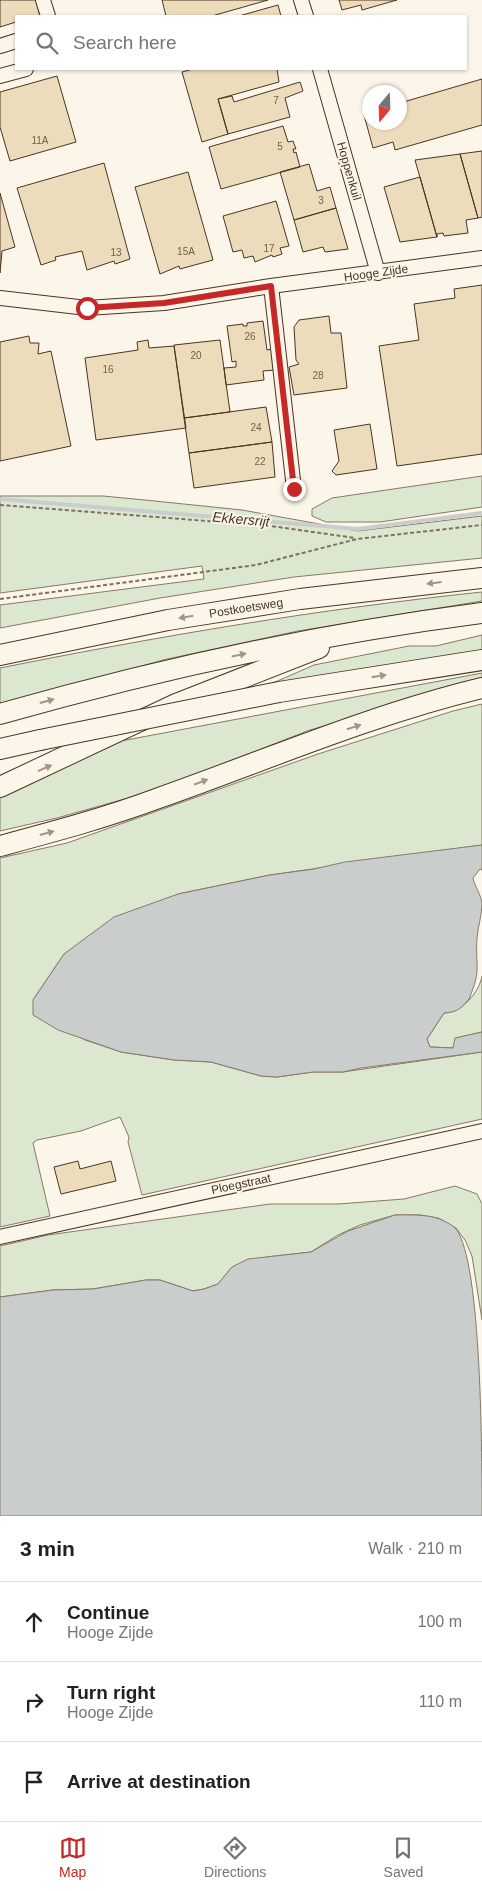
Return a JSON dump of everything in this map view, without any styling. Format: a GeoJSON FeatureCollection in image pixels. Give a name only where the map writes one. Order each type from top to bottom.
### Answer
{"type":"FeatureCollection","features":[{"type":"Feature","properties":{"kind":"highway","name":"Postkoetsweg"},"geometry":{"type":"LineString","coordinates":[[4,653],[168,620],[300,600],[482,578]]}},
{"type":"Feature","properties":{"kind":"highway"},"geometry":{"type":"LineString","coordinates":[[0,714],[168,670],[364,631],[482,612]]}},
{"type":"Feature","properties":{"kind":"highway"},"geometry":{"type":"LineString","coordinates":[[0,787],[176,704],[364,631]]}},
{"type":"Feature","properties":{"kind":"highway"},"geometry":{"type":"LineString","coordinates":[[0,749],[279,692],[482,660]]}},
{"type":"Feature","properties":{"kind":"highway"},"geometry":{"type":"LineString","coordinates":[[0,846],[61,830],[156,800],[314,740],[449,696],[482,688]]}},
{"type":"Feature","properties":{"kind":"street"},"geometry":{"type":"LineString","coordinates":[[43,0],[48,15]]}},
{"type":"Feature","properties":{"kind":"street"},"geometry":{"type":"LineString","coordinates":[[301,0],[306,15]]}},
{"type":"Feature","properties":{"kind":"street"},"geometry":{"type":"LineString","coordinates":[[0,46],[15,41]]}},
{"type":"Feature","properties":{"kind":"street"},"geometry":{"type":"LineString","coordinates":[[0,76],[22,70]]}},
{"type":"Feature","properties":{"kind":"street","name":"Hoppenkuil"},"geometry":{"type":"LineString","coordinates":[[320,70],[378,272]]}},
{"type":"Feature","properties":{"kind":"street","name":"Hooge Zijde"},"geometry":{"type":"LineString","coordinates":[[0,298],[87,308],[164,303],[271,286],[482,258]]}},
{"type":"Feature","properties":{"kind":"street"},"geometry":{"type":"LineString","coordinates":[[271,286],[294,489]]}},
{"type":"Feature","properties":{"kind":"street","name":"Ploegstraat"},"geometry":{"type":"LineString","coordinates":[[0,1237],[482,1131]]}},
{"type":"Feature","properties":{"kind":"path"},"geometry":{"type":"LineString","coordinates":[[0,505],[271,526],[357,539]]}},
{"type":"Feature","properties":{"kind":"path"},"geometry":{"type":"LineString","coordinates":[[0,599],[256,565],[357,539],[482,525]]}},
{"type":"Feature","properties":{"kind":"green space"},"geometry":{"type":"Polygon","coordinates":[[[482,476],[482,507],[380,522],[326,522],[312,516],[312,509],[332,498],[482,476]]]}},
{"type":"Feature","properties":{"kind":"green space"},"geometry":{"type":"Polygon","coordinates":[[[0,496],[103,496],[145,500],[242,510],[358,531],[482,516],[482,558],[294,577],[160,598],[0,628],[0,605],[204,579],[202,566],[0,593],[0,496]]]}},
{"type":"Feature","properties":{"kind":"green space"},"geometry":{"type":"Polygon","coordinates":[[[482,592],[482,601],[298,631],[163,660],[0,706],[0,668],[240,624],[482,592]]]}},
{"type":"Feature","properties":{"kind":"green space"},"geometry":{"type":"Polygon","coordinates":[[[482,635],[482,650],[266,686],[314,665],[409,646],[436,646],[482,635]]]}},
{"type":"Feature","properties":{"kind":"green space"},"geometry":{"type":"Polygon","coordinates":[[[482,673],[482,680],[310,730],[153,791],[57,818],[0,831],[0,795],[121,741],[482,673]]]}},
{"type":"Feature","properties":{"kind":"green space"},"geometry":{"type":"Polygon","coordinates":[[[482,704],[482,845],[270,875],[178,894],[64,954],[33,1000],[85,1040],[121,1052],[174,1060],[211,1062],[261,1076],[277,1077],[313,1072],[343,1072],[482,1052],[482,1119],[142,1195],[128,1142],[129,1137],[120,1117],[81,1131],[37,1140],[33,1143],[50,1216],[0,1227],[0,858],[67,843],[318,754],[453,711],[482,704]]]}},
{"type":"Feature","properties":{"kind":"green space"},"geometry":{"type":"Polygon","coordinates":[[[482,976],[482,1032],[456,1038],[453,1048],[430,1047],[427,1039],[444,1013],[457,1009],[469,1000],[477,989],[482,976]]]}},
{"type":"Feature","properties":{"kind":"green space"},"geometry":{"type":"Polygon","coordinates":[[[455,1186],[477,1194],[482,1204],[482,1320],[472,1256],[465,1240],[456,1228],[438,1218],[420,1215],[395,1215],[360,1225],[338,1235],[311,1252],[267,1257],[232,1267],[218,1284],[204,1289],[193,1291],[160,1280],[146,1280],[93,1289],[53,1290],[0,1297],[0,1246],[48,1235],[270,1204],[338,1204],[404,1199],[455,1186]]]}},
{"type":"Feature","properties":{"kind":"shaded area"},"geometry":{"type":"Polygon","coordinates":[[[482,845],[482,870],[480,869],[473,878],[482,903],[477,938],[475,981],[469,999],[456,1011],[444,1013],[427,1039],[430,1047],[453,1048],[455,1038],[482,1032],[482,1052],[343,1072],[313,1072],[277,1077],[261,1076],[211,1062],[174,1060],[121,1052],[58,1030],[33,1015],[33,1000],[64,954],[114,917],[178,894],[270,875],[314,869],[345,862],[482,845]]]}},
{"type":"Feature","properties":{"kind":"shaded area"},"geometry":{"type":"Polygon","coordinates":[[[395,1215],[427,1216],[442,1220],[456,1229],[465,1249],[476,1320],[479,1364],[482,1516],[0,1516],[0,1297],[53,1290],[93,1289],[146,1280],[160,1280],[193,1291],[204,1289],[218,1284],[232,1267],[248,1259],[311,1252],[348,1231],[395,1215]]]}},
{"type":"Feature","properties":{"kind":"building"},"geometry":{"type":"Polygon","coordinates":[[[0,0],[36,0],[40,15],[15,15],[15,22],[0,27],[0,0]]]}},
{"type":"Feature","properties":{"kind":"building"},"geometry":{"type":"Polygon","coordinates":[[[162,0],[268,0],[216,15],[166,15],[162,0]]]}},
{"type":"Feature","properties":{"kind":"building"},"geometry":{"type":"Polygon","coordinates":[[[339,0],[397,0],[362,10],[361,5],[342,10],[339,0]]]}},
{"type":"Feature","properties":{"kind":"building"},"geometry":{"type":"Polygon","coordinates":[[[278,5],[281,15],[243,15],[278,5]]]}},
{"type":"Feature","properties":{"kind":"building"},"geometry":{"type":"Polygon","coordinates":[[[189,70],[277,70],[279,82],[218,99],[228,134],[202,142],[182,72],[189,70]]]}},
{"type":"Feature","properties":{"kind":"building"},"geometry":{"type":"Polygon","coordinates":[[[57,76],[76,142],[10,161],[0,127],[0,92],[57,76]]]}},
{"type":"Feature","properties":{"kind":"building"},"geometry":{"type":"Polygon","coordinates":[[[482,79],[482,125],[395,150],[393,142],[373,148],[368,130],[407,130],[407,101],[482,79]]]}},
{"type":"Feature","properties":{"kind":"building"},"geometry":{"type":"Polygon","coordinates":[[[300,82],[303,91],[285,98],[290,117],[228,134],[218,99],[232,96],[234,102],[300,82]]]}},
{"type":"Feature","properties":{"kind":"building"},"geometry":{"type":"Polygon","coordinates":[[[283,126],[288,142],[293,141],[296,149],[293,149],[294,153],[296,152],[300,167],[221,189],[209,147],[283,126]]]}},
{"type":"Feature","properties":{"kind":"building"},"geometry":{"type":"Polygon","coordinates":[[[482,151],[482,217],[478,218],[460,154],[482,151]]]}},
{"type":"Feature","properties":{"kind":"building"},"geometry":{"type":"Polygon","coordinates":[[[460,154],[478,218],[466,220],[468,233],[444,236],[443,233],[437,234],[437,237],[415,160],[460,154]]]}},
{"type":"Feature","properties":{"kind":"building"},"geometry":{"type":"Polygon","coordinates":[[[104,163],[130,259],[115,264],[114,261],[87,270],[82,251],[55,257],[56,260],[41,265],[17,188],[104,163]]]}},
{"type":"Feature","properties":{"kind":"building"},"geometry":{"type":"Polygon","coordinates":[[[309,164],[317,191],[330,187],[336,208],[294,220],[280,172],[309,164]]]}},
{"type":"Feature","properties":{"kind":"building"},"geometry":{"type":"Polygon","coordinates":[[[188,172],[213,260],[180,269],[179,266],[160,274],[135,187],[188,172]]]}},
{"type":"Feature","properties":{"kind":"building"},"geometry":{"type":"Polygon","coordinates":[[[420,177],[437,237],[400,242],[384,187],[420,177]]]}},
{"type":"Feature","properties":{"kind":"building"},"geometry":{"type":"Polygon","coordinates":[[[0,193],[15,247],[2,251],[0,273],[0,193]]]}},
{"type":"Feature","properties":{"kind":"building"},"geometry":{"type":"Polygon","coordinates":[[[276,201],[289,246],[280,248],[282,254],[273,257],[272,255],[255,262],[253,256],[244,258],[242,250],[233,252],[223,216],[276,201]]]}},
{"type":"Feature","properties":{"kind":"building"},"geometry":{"type":"Polygon","coordinates":[[[336,208],[348,249],[325,252],[323,247],[303,252],[294,220],[336,208]]]}},
{"type":"Feature","properties":{"kind":"building"},"geometry":{"type":"Polygon","coordinates":[[[482,285],[482,454],[397,466],[379,346],[419,340],[414,304],[455,298],[454,289],[482,285]]]}},
{"type":"Feature","properties":{"kind":"building"},"geometry":{"type":"Polygon","coordinates":[[[329,316],[331,333],[341,333],[347,388],[294,395],[289,367],[299,364],[296,360],[294,327],[299,320],[329,316]]]}},
{"type":"Feature","properties":{"kind":"building"},"geometry":{"type":"Polygon","coordinates":[[[263,321],[267,350],[272,349],[275,370],[263,371],[264,380],[226,385],[224,368],[236,367],[236,361],[232,362],[227,326],[243,324],[243,326],[247,326],[247,323],[263,321]]]}},
{"type":"Feature","properties":{"kind":"building"},"geometry":{"type":"Polygon","coordinates":[[[29,336],[30,343],[39,343],[38,354],[51,351],[71,446],[0,461],[0,342],[29,336]]]}},
{"type":"Feature","properties":{"kind":"building"},"geometry":{"type":"Polygon","coordinates":[[[148,340],[149,348],[174,346],[186,428],[96,440],[85,358],[138,350],[137,342],[148,340]]]}},
{"type":"Feature","properties":{"kind":"building"},"geometry":{"type":"Polygon","coordinates":[[[220,340],[230,412],[184,418],[174,345],[220,340]]]}},
{"type":"Feature","properties":{"kind":"building"},"geometry":{"type":"Polygon","coordinates":[[[266,407],[272,442],[189,453],[184,418],[266,407]]]}},
{"type":"Feature","properties":{"kind":"building"},"geometry":{"type":"Polygon","coordinates":[[[370,424],[377,469],[336,475],[332,471],[339,461],[334,430],[370,424]]]}},
{"type":"Feature","properties":{"kind":"building"},"geometry":{"type":"Polygon","coordinates":[[[272,442],[275,477],[194,488],[189,453],[272,442]]]}},
{"type":"Feature","properties":{"kind":"building"},"geometry":{"type":"Polygon","coordinates":[[[78,1161],[80,1169],[111,1161],[116,1181],[61,1194],[54,1167],[78,1161]]]}},
{"type":"Feature","properties":{"kind":"waterway","name":"Ekkersrijt"},"geometry":{"type":"LineString","coordinates":[[0,499],[358,529],[482,513]]}},
{"type":"Feature","properties":{"kind":"route"},"geometry":{"type":"LineString","coordinates":[[87,308],[164,303],[271,286],[294,489]]}}]}
